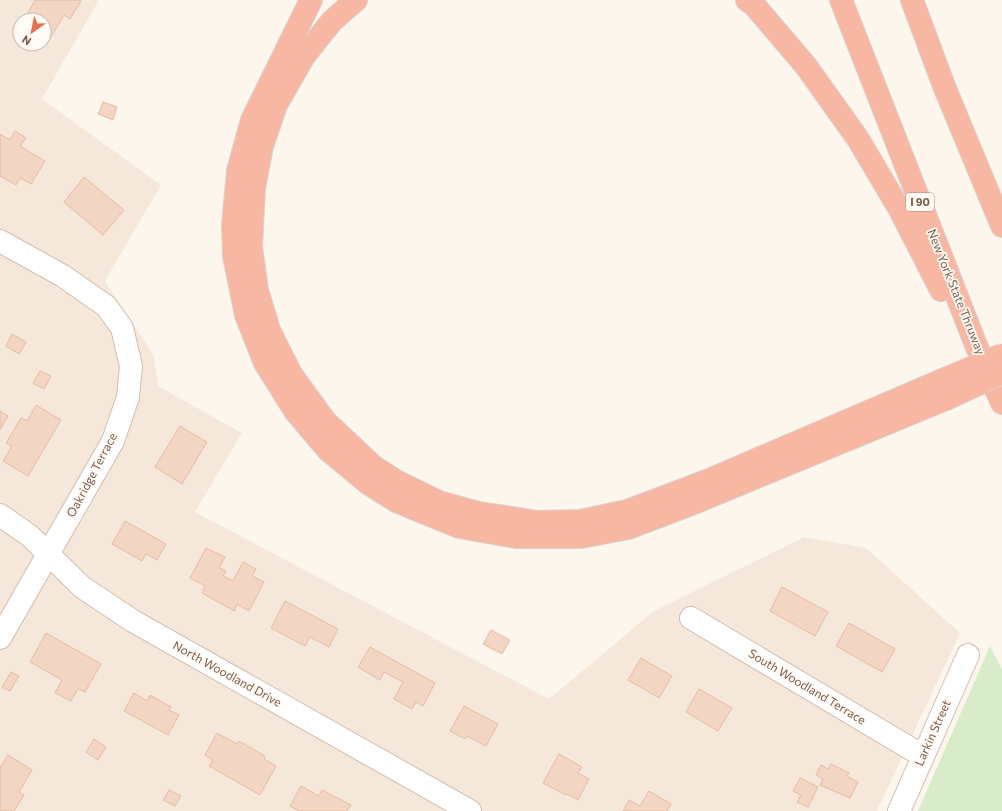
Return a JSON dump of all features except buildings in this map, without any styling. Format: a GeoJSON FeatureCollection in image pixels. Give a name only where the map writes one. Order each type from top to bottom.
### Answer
{"type":"FeatureCollection","features":[{"type":"Feature","properties":{"kind":"highway"},"geometry":{"type":"LineString","coordinates":[[311,0],[252,120],[238,171],[233,225],[234,256],[246,315],[265,363],[295,411],[328,450],[369,484],[398,502],[459,527],[517,537],[581,537],[628,528],[689,505],[943,390],[1002,355]]}},
{"type":"Feature","properties":{"kind":"highway"},"geometry":{"type":"LineString","coordinates":[[356,0],[332,21],[304,56],[276,105],[262,146],[254,188],[251,247],[257,290],[269,330],[291,374],[326,422],[373,466],[396,481],[439,502],[479,513],[538,522],[580,520],[627,511],[943,390],[1002,373]]}},
{"type":"Feature","properties":{"kind":"highway"},"geometry":{"type":"LineString","coordinates":[[747,0],[754,5],[806,66],[858,139],[900,210],[949,305],[976,345]]}},
{"type":"Feature","properties":{"kind":"highway","name":"New York State Thruway"},"geometry":{"type":"LineString","coordinates":[[842,0],[976,345],[1002,403]]}},
{"type":"Feature","properties":{"kind":"highway"},"geometry":{"type":"LineString","coordinates":[[912,0],[944,86],[1002,226]]}},
{"type":"Feature","properties":{"kind":"street","name":"Oakridge Terrace"},"geometry":{"type":"LineString","coordinates":[[0,241],[63,276],[106,306],[122,328],[131,366],[128,397],[113,441],[0,638]]}},
{"type":"Feature","properties":{"kind":"street","name":"North Woodland Drive"},"geometry":{"type":"LineString","coordinates":[[0,515],[30,536],[82,587],[133,621],[470,811]]}},
{"type":"Feature","properties":{"kind":"street","name":"South Woodland Terrace"},"geometry":{"type":"LineString","coordinates":[[691,618],[923,756]]}},
{"type":"Feature","properties":{"kind":"street","name":"Larkin Street"},"geometry":{"type":"LineString","coordinates":[[899,811],[968,655]]}},
{"type":"Feature","properties":{"kind":"shaded area"},"geometry":{"type":"Polygon","coordinates":[[[0,0],[99,0],[42,99],[161,185],[105,281],[154,356],[158,386],[242,433],[195,512],[549,699],[654,611],[804,537],[866,548],[960,633],[877,811],[0,811],[0,0]]]}},
{"type":"Feature","properties":{"kind":"green space"},"geometry":{"type":"Polygon","coordinates":[[[990,646],[1002,669],[1002,811],[918,811],[990,646]]]}}]}
